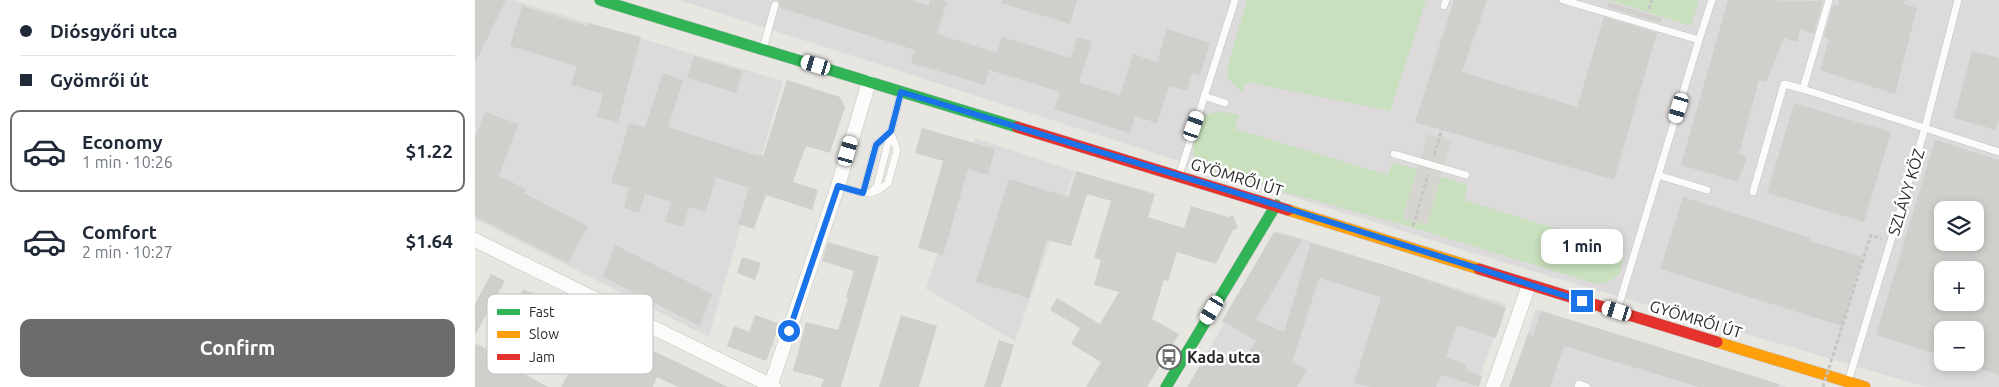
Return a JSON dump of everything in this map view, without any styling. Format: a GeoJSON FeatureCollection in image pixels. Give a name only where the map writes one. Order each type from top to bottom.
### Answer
{"type":"FeatureCollection","features":[{"type":"Feature","properties":{"kind":"street","name":"GYÖMRŐI ÚT"},"geometry":{"type":"LineString","coordinates":[[599,0],[1276,205],[1847,384],[1865,387]]}},
{"type":"Feature","properties":{"kind":"street"},"geometry":{"type":"LineString","coordinates":[[653,328],[771,386],[838,186],[869,82]]}},
{"type":"Feature","properties":{"kind":"street"},"geometry":{"type":"LineString","coordinates":[[1165,387],[1276,205]]}},
{"type":"Feature","properties":{"kind":"street"},"geometry":{"type":"LineString","coordinates":[[475,240],[584,294]]}},
{"type":"Feature","properties":{"kind":"street"},"geometry":{"type":"LineString","coordinates":[[1493,387],[1529,285]]}},
{"type":"Feature","properties":{"kind":"lane"},"geometry":{"type":"LineString","coordinates":[[1179,176],[1235,0]]}},
{"type":"Feature","properties":{"kind":"lane"},"geometry":{"type":"LineString","coordinates":[[1563,0],[1699,40]]}},
{"type":"Feature","properties":{"kind":"lane"},"geometry":{"type":"LineString","coordinates":[[1617,311],[1712,0]]}},
{"type":"Feature","properties":{"kind":"lane"},"geometry":{"type":"LineString","coordinates":[[1803,90],[1829,0]]}},
{"type":"Feature","properties":{"kind":"lane","name":"SZLÁVY KÖZ"},"geometry":{"type":"LineString","coordinates":[[1847,384],[1925,128],[1958,0]]}},
{"type":"Feature","properties":{"kind":"lane"},"geometry":{"type":"LineString","coordinates":[[763,49],[775,5]]}},
{"type":"Feature","properties":{"kind":"lane"},"geometry":{"type":"LineString","coordinates":[[1753,192],[1784,84],[1999,152]]}},
{"type":"Feature","properties":{"kind":"lane"},"geometry":{"type":"LineString","coordinates":[[871,192],[877,186],[901,92]]}},
{"type":"Feature","properties":{"kind":"lane"},"geometry":{"type":"LineString","coordinates":[[1204,96],[1225,103]]}},
{"type":"Feature","properties":{"kind":"lane"},"geometry":{"type":"LineString","coordinates":[[838,186],[863,193],[879,190],[888,183],[897,150],[891,131]]}},
{"type":"Feature","properties":{"kind":"lane"},"geometry":{"type":"LineString","coordinates":[[863,193],[876,145],[891,131]]}},
{"type":"Feature","properties":{"kind":"lane"},"geometry":{"type":"LineString","coordinates":[[1394,154],[1466,175]]}},
{"type":"Feature","properties":{"kind":"lane"},"geometry":{"type":"LineString","coordinates":[[1658,175],[1707,190]]}},
{"type":"Feature","properties":{"kind":"lane"},"geometry":{"type":"LineString","coordinates":[[1578,387],[1579,384],[1587,387]]}},
{"type":"Feature","properties":{"kind":"path"},"geometry":{"type":"LineString","coordinates":[[1649,8],[1652,0]]}},
{"type":"Feature","properties":{"kind":"path"},"geometry":{"type":"LineString","coordinates":[[1823,387],[1871,235]]}},
{"type":"Feature","properties":{"kind":"shaded area"},"geometry":{"type":"Polygon","coordinates":[[[475,0],[513,0],[783,81],[709,337],[653,309],[653,294],[624,294],[475,219],[475,0]]]}},
{"type":"Feature","properties":{"kind":"shaded area"},"geometry":{"type":"Polygon","coordinates":[[[679,0],[1999,0],[1999,387],[1926,387],[1499,261],[1207,170],[679,0]]]}},
{"type":"Feature","properties":{"kind":"shaded area"},"geometry":{"type":"Polygon","coordinates":[[[1428,134],[1451,141],[1427,225],[1402,218],[1428,134]]]}},
{"type":"Feature","properties":{"kind":"shaded area"},"geometry":{"type":"Polygon","coordinates":[[[975,138],[1075,171],[1015,341],[926,289],[975,138]]]}},
{"type":"Feature","properties":{"kind":"shaded area"},"geometry":{"type":"Polygon","coordinates":[[[1278,231],[1506,304],[1476,387],[1187,387],[1278,231]]]}},
{"type":"Feature","properties":{"kind":"shaded area"},"geometry":{"type":"Polygon","coordinates":[[[1536,309],[1788,387],[1509,387],[1536,309]]]}},
{"type":"Feature","properties":{"kind":"green space"},"geometry":{"type":"Polygon","coordinates":[[[1247,0],[1426,0],[1390,111],[1247,82],[1241,92],[1228,79],[1227,68],[1247,0]]]}},
{"type":"Feature","properties":{"kind":"green space"},"geometry":{"type":"Polygon","coordinates":[[[1609,0],[1699,0],[1691,26],[1609,0]]]}},
{"type":"Feature","properties":{"kind":"green space"},"geometry":{"type":"Polygon","coordinates":[[[1219,111],[1239,115],[1235,129],[1388,175],[1392,162],[1468,185],[1464,200],[1615,247],[1620,235],[1623,252],[1621,268],[1613,280],[1596,284],[1414,228],[1207,170],[1195,161],[1193,146],[1205,115],[1219,111]]]}},
{"type":"Feature","properties":{"kind":"building"},"geometry":{"type":"Polygon","coordinates":[[[475,0],[506,0],[475,63],[475,0]]]}},
{"type":"Feature","properties":{"kind":"building"},"geometry":{"type":"Polygon","coordinates":[[[777,0],[910,0],[929,6],[930,0],[939,0],[947,2],[937,34],[997,53],[1002,37],[1071,58],[1077,37],[1092,41],[1079,82],[1120,95],[1133,54],[1157,62],[1167,29],[1210,43],[1200,75],[1192,73],[1187,91],[1169,86],[1157,123],[1135,116],[1130,133],[1054,109],[1060,92],[989,70],[985,85],[911,63],[915,50],[780,8],[780,3],[777,0]]]}},
{"type":"Feature","properties":{"kind":"building"},"geometry":{"type":"Polygon","coordinates":[[[1002,0],[1077,0],[1070,24],[1001,3],[1002,0]]]}},
{"type":"Feature","properties":{"kind":"building"},"geometry":{"type":"Polygon","coordinates":[[[1454,0],[1487,0],[1462,72],[1577,107],[1604,17],[1657,33],[1614,180],[1415,122],[1454,0]]]}},
{"type":"Feature","properties":{"kind":"building"},"geometry":{"type":"Polygon","coordinates":[[[1728,0],[1823,1],[1814,34],[1800,29],[1797,42],[1784,38],[1766,82],[1759,80],[1739,154],[1747,157],[1738,182],[1681,165],[1728,0]]]}},
{"type":"Feature","properties":{"kind":"building"},"geometry":{"type":"Polygon","coordinates":[[[1839,0],[1905,0],[1904,4],[1917,8],[1895,94],[1820,70],[1829,39],[1824,37],[1833,4],[1838,6],[1839,0]]]}},
{"type":"Feature","properties":{"kind":"building"},"geometry":{"type":"Polygon","coordinates":[[[1608,2],[1662,18],[1660,23],[1607,7],[1608,2]]]}},
{"type":"Feature","properties":{"kind":"building"},"geometry":{"type":"Polygon","coordinates":[[[522,6],[588,26],[588,23],[641,37],[618,122],[597,117],[603,94],[571,85],[577,66],[510,46],[522,6]]]}},
{"type":"Feature","properties":{"kind":"building"},"geometry":{"type":"Polygon","coordinates":[[[1972,51],[1999,58],[1999,119],[1996,130],[1954,118],[1972,51]]]}},
{"type":"Feature","properties":{"kind":"building"},"geometry":{"type":"Polygon","coordinates":[[[694,56],[743,71],[736,93],[687,78],[694,56]]]}},
{"type":"Feature","properties":{"kind":"building"},"geometry":{"type":"Polygon","coordinates":[[[663,73],[683,80],[668,127],[759,156],[760,154],[763,156],[787,80],[840,97],[845,107],[830,153],[806,146],[793,182],[818,190],[812,210],[766,195],[754,229],[738,224],[749,188],[716,177],[706,212],[689,207],[683,227],[665,222],[671,202],[645,194],[639,213],[624,208],[629,188],[611,183],[629,123],[645,127],[663,73]]]}},
{"type":"Feature","properties":{"kind":"building"},"geometry":{"type":"Polygon","coordinates":[[[1794,103],[1891,132],[1864,222],[1767,193],[1794,103]]]}},
{"type":"Feature","properties":{"kind":"building"},"geometry":{"type":"Polygon","coordinates":[[[485,112],[518,124],[499,176],[526,189],[524,193],[588,226],[568,263],[475,216],[475,137],[485,112]]]}},
{"type":"Feature","properties":{"kind":"building"},"geometry":{"type":"Polygon","coordinates":[[[922,128],[995,149],[988,175],[968,169],[943,255],[918,248],[943,161],[915,153],[922,128]]]}},
{"type":"Feature","properties":{"kind":"building"},"geometry":{"type":"Polygon","coordinates":[[[1935,140],[1999,160],[1999,375],[1984,370],[1984,321],[1934,321],[1934,353],[1876,335],[1935,140]]]}},
{"type":"Feature","properties":{"kind":"building"},"geometry":{"type":"Polygon","coordinates":[[[1076,171],[1155,194],[1148,217],[1184,228],[1191,206],[1228,217],[1233,215],[1238,228],[1233,230],[1216,264],[1177,252],[1168,281],[1164,280],[1152,319],[1179,334],[1147,387],[1086,387],[1101,362],[1071,344],[1080,328],[1050,310],[1057,298],[1100,324],[1119,292],[1094,285],[1101,260],[1094,258],[1111,201],[1087,194],[1071,246],[1047,240],[1029,298],[976,282],[1009,179],[1068,197],[1076,171]]]}},
{"type":"Feature","properties":{"kind":"building"},"geometry":{"type":"Polygon","coordinates":[[[1683,197],[1811,238],[1810,241],[1863,257],[1842,326],[1660,269],[1683,197]]]}},
{"type":"Feature","properties":{"kind":"building"},"geometry":{"type":"Polygon","coordinates":[[[1274,232],[1302,240],[1256,320],[1284,332],[1311,243],[1328,248],[1391,267],[1506,308],[1496,338],[1457,325],[1446,357],[1467,365],[1465,370],[1482,376],[1479,387],[1441,375],[1436,387],[1370,387],[1354,383],[1381,297],[1319,278],[1292,362],[1307,370],[1297,387],[1188,387],[1210,348],[1241,365],[1256,341],[1222,321],[1274,232]]]}},
{"type":"Feature","properties":{"kind":"building"},"geometry":{"type":"Polygon","coordinates":[[[828,242],[879,257],[841,387],[821,387],[824,379],[793,371],[806,322],[838,330],[848,298],[846,297],[854,271],[822,261],[828,242]]]}},
{"type":"Feature","properties":{"kind":"building"},"geometry":{"type":"Polygon","coordinates":[[[615,245],[712,294],[700,326],[653,302],[653,294],[637,294],[603,277],[615,245]]]}},
{"type":"Feature","properties":{"kind":"building"},"geometry":{"type":"Polygon","coordinates":[[[742,257],[761,263],[755,280],[737,273],[742,257]]]}},
{"type":"Feature","properties":{"kind":"building"},"geometry":{"type":"Polygon","coordinates":[[[491,274],[505,281],[498,294],[487,294],[487,313],[475,335],[475,304],[491,274]]]}},
{"type":"Feature","properties":{"kind":"building"},"geometry":{"type":"Polygon","coordinates":[[[523,289],[534,294],[521,294],[523,289]]]}},
{"type":"Feature","properties":{"kind":"building"},"geometry":{"type":"Polygon","coordinates":[[[1541,311],[1779,384],[1778,387],[1699,387],[1564,346],[1550,387],[1509,387],[1528,334],[1533,336],[1541,311]]]}},
{"type":"Feature","properties":{"kind":"building"},"geometry":{"type":"Polygon","coordinates":[[[755,315],[780,324],[766,361],[727,346],[734,326],[749,332],[755,315]]]}},
{"type":"Feature","properties":{"kind":"building"},"geometry":{"type":"Polygon","coordinates":[[[901,315],[937,326],[919,387],[879,387],[901,315]]]}},
{"type":"Feature","properties":{"kind":"building"},"geometry":{"type":"Polygon","coordinates":[[[999,340],[1014,345],[1001,387],[984,387],[999,340]]]}},
{"type":"Feature","properties":{"kind":"building"},"geometry":{"type":"Polygon","coordinates":[[[475,343],[487,349],[487,374],[524,374],[548,387],[475,387],[475,343]]]}},
{"type":"Feature","properties":{"kind":"building"},"geometry":{"type":"Polygon","coordinates":[[[653,351],[728,387],[678,387],[657,377],[653,387],[561,387],[568,374],[653,374],[653,351]]]}},
{"type":"Feature","properties":{"kind":"traffic: fast"},"geometry":{"type":"LineString","coordinates":[[600,0],[1017,127]]}},
{"type":"Feature","properties":{"kind":"traffic: fast"},"geometry":{"type":"LineString","coordinates":[[1166,387],[1276,205]]}},
{"type":"Feature","properties":{"kind":"traffic: slow"},"geometry":{"type":"LineString","coordinates":[[1288,210],[1479,269]]}},
{"type":"Feature","properties":{"kind":"traffic: slow"},"geometry":{"type":"LineString","coordinates":[[1717,342],[1865,387]]}},
{"type":"Feature","properties":{"kind":"traffic: jam"},"geometry":{"type":"LineString","coordinates":[[1017,127],[1288,210]]}},
{"type":"Feature","properties":{"kind":"traffic: jam"},"geometry":{"type":"LineString","coordinates":[[1479,269],[1717,342]]}},
{"type":"Feature","properties":{"kind":"place","name":"Kada utca"},"geometry":{"type":"Point","coordinates":[1169,357]}},
{"type":"Feature","properties":{"kind":"route"},"geometry":{"type":"LineString","coordinates":[[789,331],[838,186],[863,193],[876,145],[891,131],[901,92],[1260,200],[1582,301]]}}]}
